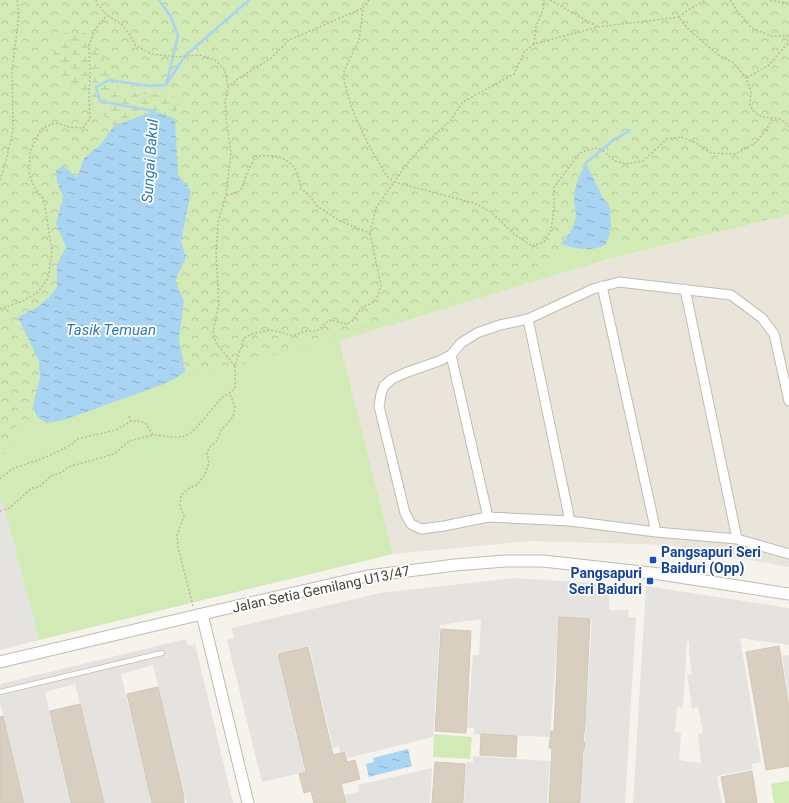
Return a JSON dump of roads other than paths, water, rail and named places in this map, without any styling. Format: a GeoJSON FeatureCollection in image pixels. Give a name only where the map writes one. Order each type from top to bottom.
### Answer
{"type":"FeatureCollection","features":[{"type":"Feature","properties":{"kind":"street"},"geometry":{"type":"LineString","coordinates":[[789,401],[774,334],[762,318],[731,295],[619,282],[593,288],[528,319],[500,325],[477,333],[461,343],[451,355],[392,379],[384,386],[379,406],[405,513],[411,524],[421,529],[488,517],[570,521],[656,532],[737,539],[789,554]]}},
{"type":"Feature","properties":{"kind":"street"},"geometry":{"type":"LineString","coordinates":[[602,286],[656,532]]}},
{"type":"Feature","properties":{"kind":"street"},"geometry":{"type":"LineString","coordinates":[[685,289],[737,539]]}},
{"type":"Feature","properties":{"kind":"street"},"geometry":{"type":"LineString","coordinates":[[528,319],[570,521]]}},
{"type":"Feature","properties":{"kind":"street"},"geometry":{"type":"LineString","coordinates":[[451,355],[488,517]]}},
{"type":"Feature","properties":{"kind":"street","name":"Jalan Setia Gemilang U13/47"},"geometry":{"type":"LineString","coordinates":[[0,660],[368,576],[420,569],[505,561],[543,561],[660,574],[789,594]]}},
{"type":"Feature","properties":{"kind":"street"},"geometry":{"type":"LineString","coordinates":[[199,614],[248,803]]}},
{"type":"Feature","properties":{"kind":"lane"},"geometry":{"type":"LineString","coordinates":[[0,692],[162,653]]}},
{"type":"Feature","properties":{"kind":"water","name":"Tasik Temuan"},"geometry":{"type":"Polygon","coordinates":[[[154,111],[175,119],[178,175],[191,191],[181,242],[186,257],[175,281],[184,301],[179,339],[185,372],[161,385],[64,420],[47,423],[37,417],[33,406],[40,378],[39,361],[18,317],[38,307],[57,287],[57,265],[66,247],[56,224],[63,197],[57,182],[56,170],[64,166],[77,178],[84,158],[100,145],[114,126],[154,111]]]}},
{"type":"Feature","properties":{"kind":"water"},"geometry":{"type":"Polygon","coordinates":[[[586,163],[603,198],[610,207],[611,226],[605,245],[588,249],[561,244],[570,233],[576,217],[574,198],[575,189],[586,163]]]}},
{"type":"Feature","properties":{"kind":"water"},"geometry":{"type":"Polygon","coordinates":[[[408,749],[412,766],[369,777],[366,764],[374,762],[373,758],[408,749]]]}},
{"type":"Feature","properties":{"kind":"waterway","name":"Sungai Bakul"},"geometry":{"type":"LineString","coordinates":[[153,115],[154,111],[100,101],[96,87],[109,80],[149,86],[166,85],[178,36],[171,17],[159,0]]}},
{"type":"Feature","properties":{"kind":"waterway"},"geometry":{"type":"LineString","coordinates":[[167,83],[185,56],[249,0]]}},
{"type":"Feature","properties":{"kind":"waterway"},"geometry":{"type":"LineString","coordinates":[[586,163],[611,142],[630,130]]}},
{"type":"Feature","properties":{"kind":"place","name":"Pangsapuri Seri Baiduri (Opp)"},"geometry":{"type":"Point","coordinates":[653,560]}},
{"type":"Feature","properties":{"kind":"place","name":"Pangsapuri Seri Baiduri"},"geometry":{"type":"Point","coordinates":[650,581]}}]}
